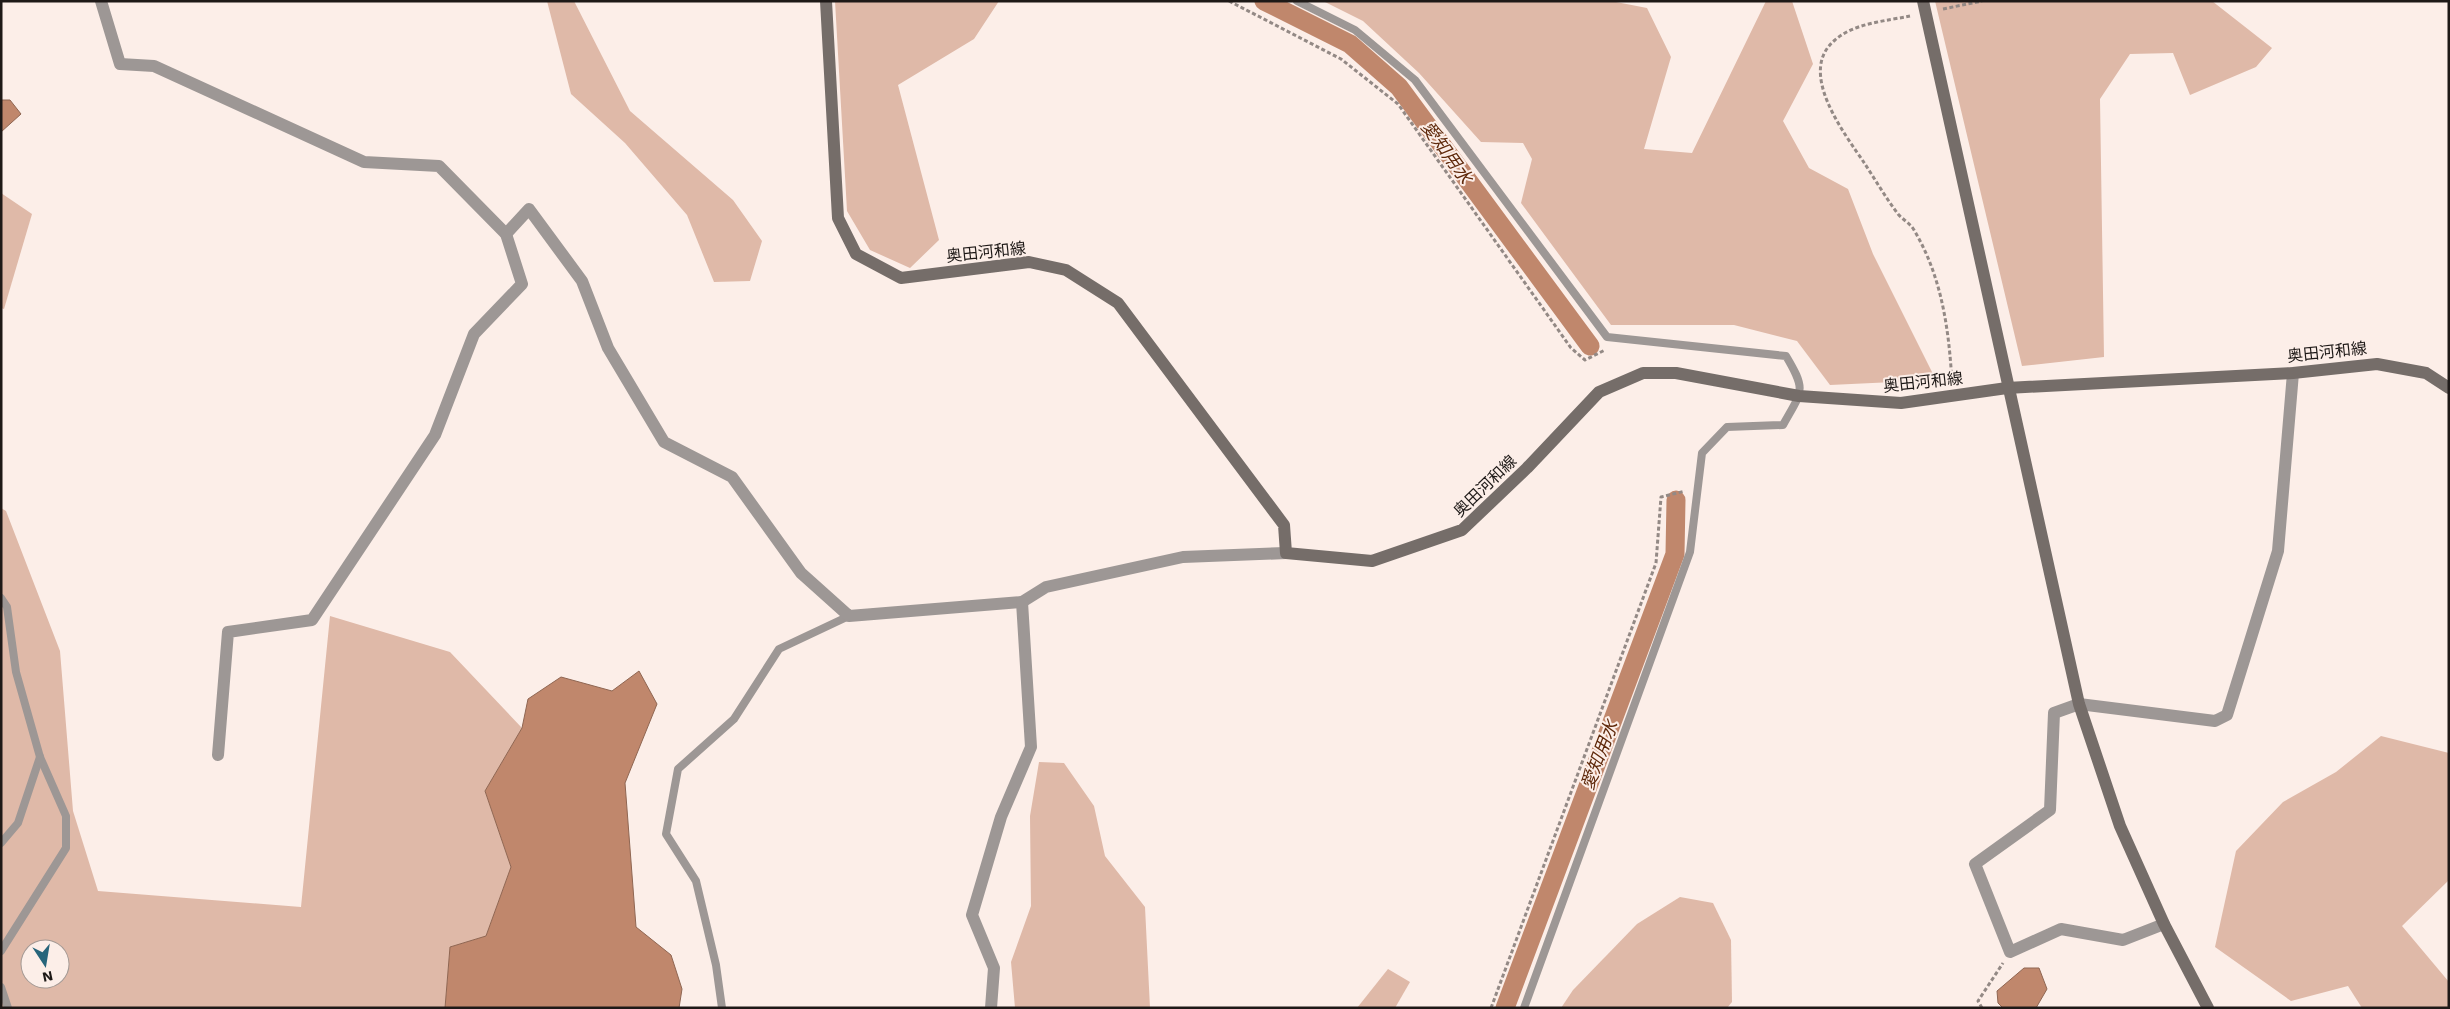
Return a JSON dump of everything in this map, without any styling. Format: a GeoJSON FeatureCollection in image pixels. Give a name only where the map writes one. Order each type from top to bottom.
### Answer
{"type":"FeatureCollection","features":[{"type":"Feature","properties":{"kind":"main road","name":"奥田河和線"},"geometry":{"type":"LineString","coordinates":[[826,1],[838,218],[856,254],[901,278],[1030,262],[1066,270],[1118,303],[1284,525],[1286,553],[1372,561],[1462,530],[1527,468],[1599,392],[1643,373],[1676,372],[1799,396],[1901,403],[2007,388],[2293,372],[2377,364],[2426,373],[2449,388]]}},
{"type":"Feature","properties":{"kind":"main road"},"geometry":{"type":"LineString","coordinates":[[1923,1],[2007,388],[2079,704],[2120,826],[2164,924],[2208,1008]]}},
{"type":"Feature","properties":{"kind":"street"},"geometry":{"type":"LineString","coordinates":[[101,1],[120,64],[154,66],[364,162],[439,166],[506,234],[522,284],[474,334],[435,435],[312,620],[228,632],[218,755]]}},
{"type":"Feature","properties":{"kind":"street"},"geometry":{"type":"LineString","coordinates":[[506,234],[529,209],[582,282],[608,348],[664,442],[732,476],[801,573],[849,616],[1022,602],[1046,587],[1183,557],[1286,553]]}},
{"type":"Feature","properties":{"kind":"street"},"geometry":{"type":"LineString","coordinates":[[2164,924],[2123,940],[2061,929],[2010,952],[1975,864],[2050,810],[2054,713],[2079,704],[2215,721],[2227,715],[2278,551],[2293,372]]}},
{"type":"Feature","properties":{"kind":"street"},"geometry":{"type":"LineString","coordinates":[[991,1008],[994,968],[972,915],[1001,817],[1031,747],[1022,602]]}},
{"type":"Feature","properties":{"kind":"lane"},"geometry":{"type":"LineString","coordinates":[[1297,1],[1355,30],[1415,80],[1607,338],[1786,356],[1800,379],[1799,396],[1783,425],[1727,427],[1702,453],[1690,552],[1524,1008]]}},
{"type":"Feature","properties":{"kind":"lane"},"geometry":{"type":"LineString","coordinates":[[1,598],[7,607],[16,672],[40,757],[66,816],[66,848],[1,951]]}},
{"type":"Feature","properties":{"kind":"lane"},"geometry":{"type":"LineString","coordinates":[[722,1008],[716,965],[696,881],[666,834],[678,769],[734,719],[779,649],[849,616]]}},
{"type":"Feature","properties":{"kind":"lane"},"geometry":{"type":"LineString","coordinates":[[1,843],[18,823],[40,757]]}},
{"type":"Feature","properties":{"kind":"lane"},"geometry":{"type":"LineString","coordinates":[[1,986],[8,1008]]}},
{"type":"Feature","properties":{"kind":"path"},"geometry":{"type":"LineString","coordinates":[[1229,1],[1341,59],[1398,104],[1571,348],[1585,360],[1606,350],[1607,338]]}},
{"type":"Feature","properties":{"kind":"path"},"geometry":{"type":"LineString","coordinates":[[1943,9],[1982,1]]}},
{"type":"Feature","properties":{"kind":"path"},"geometry":{"type":"LineString","coordinates":[[1910,16],[1858,27],[1835,39],[1823,54],[1821,75],[1825,98],[1834,118],[1897,212],[1914,230],[1936,278],[1948,330],[1954,396]]}},
{"type":"Feature","properties":{"kind":"path"},"geometry":{"type":"LineString","coordinates":[[1491,1008],[1656,563],[1661,497],[1698,488]]}},
{"type":"Feature","properties":{"kind":"path"},"geometry":{"type":"LineString","coordinates":[[1982,1008],[1978,1001],[2010,952]]}},
{"type":"Feature","properties":{"kind":"shaded area"},"geometry":{"type":"Polygon","coordinates":[[[547,1],[574,1],[630,111],[733,200],[762,241],[750,281],[714,282],[687,215],[625,143],[571,94],[547,1]]]}},
{"type":"Feature","properties":{"kind":"shaded area"},"geometry":{"type":"Polygon","coordinates":[[[835,1],[999,1],[974,39],[898,85],[939,240],[910,268],[870,250],[847,211],[835,1]]]}},
{"type":"Feature","properties":{"kind":"shaded area"},"geometry":{"type":"Polygon","coordinates":[[[1323,1],[1611,1],[1647,8],[1671,57],[1644,149],[1692,153],[1766,1],[1792,1],[1813,64],[1783,121],[1809,168],[1848,189],[1873,254],[1936,380],[1830,385],[1797,341],[1734,325],[1611,325],[1521,203],[1532,159],[1523,143],[1481,142],[1419,73],[1363,21],[1323,1]]]}},
{"type":"Feature","properties":{"kind":"shaded area"},"geometry":{"type":"Polygon","coordinates":[[[1935,1],[2212,1],[2272,48],[2256,67],[2190,95],[2173,53],[2130,54],[2100,99],[2104,357],[2022,366],[1935,1]]]}},
{"type":"Feature","properties":{"kind":"shaded area"},"geometry":{"type":"Polygon","coordinates":[[[1,100],[10,100],[21,114],[1,132],[1,100]]]}},
{"type":"Feature","properties":{"kind":"shaded area"},"geometry":{"type":"Polygon","coordinates":[[[1,193],[32,214],[4,309],[1,308],[1,193]]]}},
{"type":"Feature","properties":{"kind":"shaded area"},"geometry":{"type":"Polygon","coordinates":[[[1,508],[6,511],[60,651],[73,811],[98,891],[301,907],[330,616],[450,652],[522,728],[485,791],[511,867],[486,936],[450,947],[445,1008],[1,1008],[1,508]]]}},
{"type":"Feature","properties":{"kind":"shaded area"},"geometry":{"type":"Polygon","coordinates":[[[639,671],[657,704],[625,783],[636,927],[671,955],[682,989],[679,1008],[445,1008],[450,947],[486,936],[511,867],[485,791],[522,728],[528,699],[561,677],[612,691],[639,671]]]}},
{"type":"Feature","properties":{"kind":"shaded area"},"geometry":{"type":"Polygon","coordinates":[[[2381,736],[2449,753],[2449,880],[2402,926],[2449,982],[2449,1008],[2362,1008],[2348,986],[2291,1001],[2215,947],[2236,851],[2283,802],[2336,772],[2381,736]]]}},
{"type":"Feature","properties":{"kind":"shaded area"},"geometry":{"type":"Polygon","coordinates":[[[1039,762],[1064,763],[1094,806],[1105,856],[1145,907],[1150,1008],[1015,1008],[1011,962],[1031,906],[1030,816],[1039,762]]]}},
{"type":"Feature","properties":{"kind":"shaded area"},"geometry":{"type":"Polygon","coordinates":[[[1680,897],[1713,903],[1731,940],[1732,1002],[1727,1008],[1561,1008],[1573,990],[1637,924],[1680,897]]]}},
{"type":"Feature","properties":{"kind":"shaded area"},"geometry":{"type":"Polygon","coordinates":[[[2024,968],[2039,968],[2047,989],[2036,1008],[2003,1008],[1998,1003],[1997,991],[2024,968]]]}},
{"type":"Feature","properties":{"kind":"shaded area"},"geometry":{"type":"Polygon","coordinates":[[[1388,969],[1410,982],[1395,1008],[1357,1008],[1388,969]]]}},
{"type":"Feature","properties":{"kind":"waterway","name":"愛知用水"},"geometry":{"type":"LineString","coordinates":[[1264,1],[1350,44],[1399,87],[1590,346]]}},
{"type":"Feature","properties":{"kind":"waterway","name":"愛知用水"},"geometry":{"type":"LineString","coordinates":[[1505,1008],[1675,554],[1676,500]]}}]}
